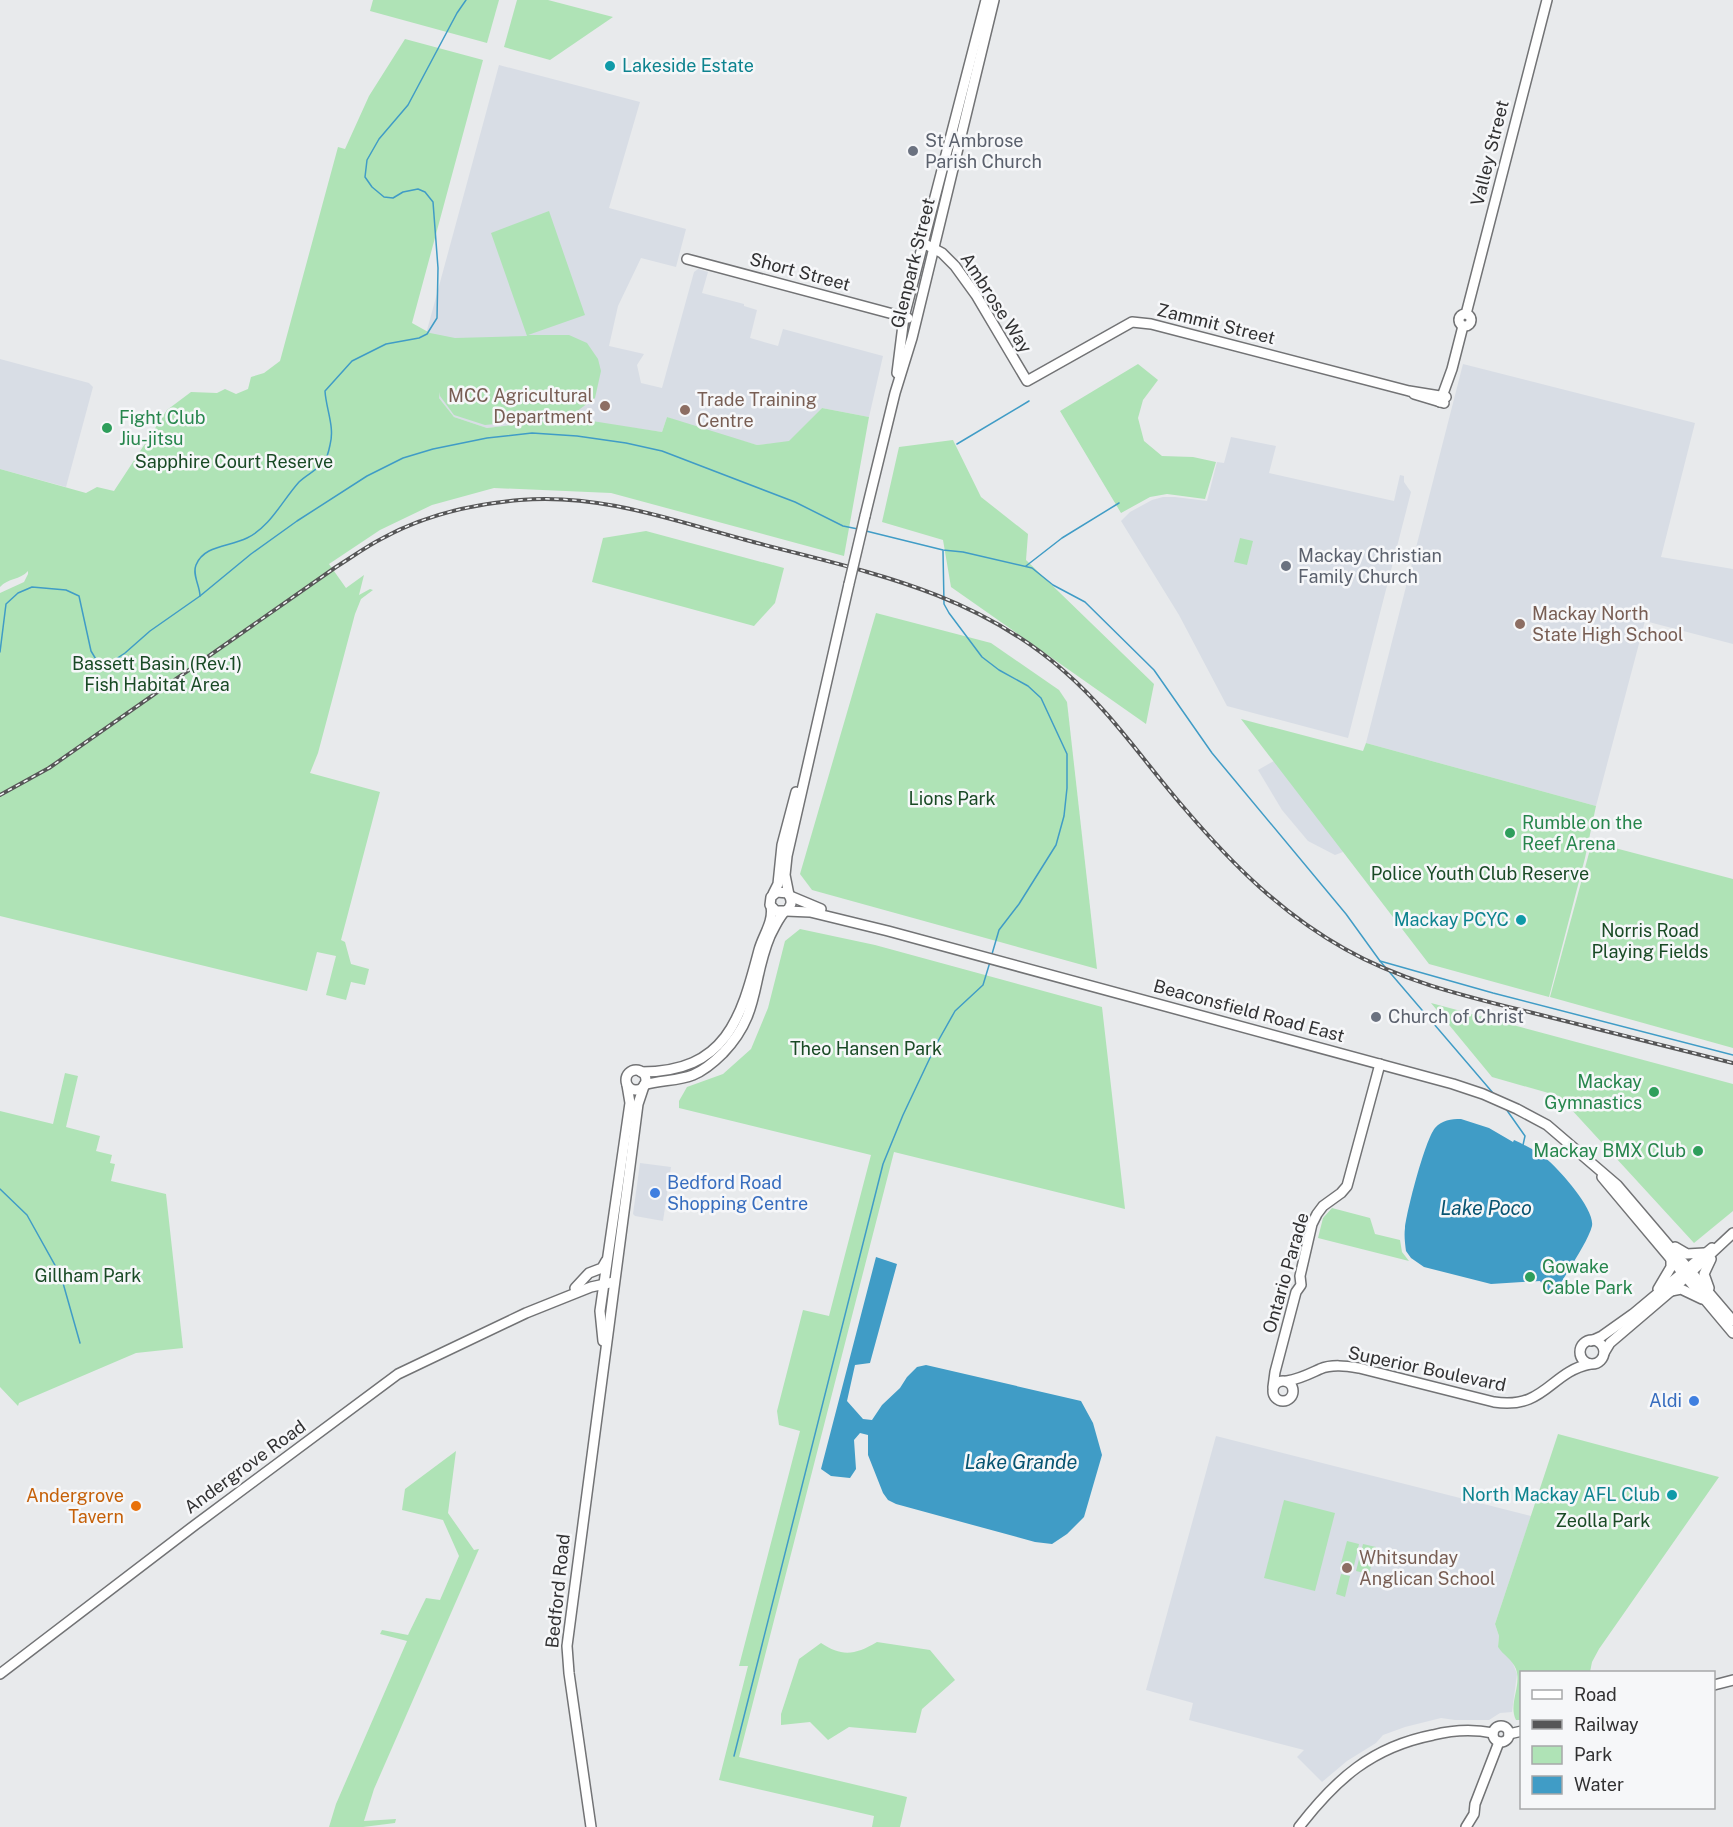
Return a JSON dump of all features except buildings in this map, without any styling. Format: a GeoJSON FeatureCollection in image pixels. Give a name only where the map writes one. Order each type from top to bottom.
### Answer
{"type":"FeatureCollection","features":[{"type":"Feature","properties":{"kind":"street","name":"Glenpark Street"},"geometry":{"type":"LineString","coordinates":[[895,393],[904,317],[986,0]]}},
{"type":"Feature","properties":{"kind":"street","name":"Glenpark Street"},"geometry":{"type":"LineString","coordinates":[[789,896],[786,862],[814,732],[895,393],[916,320],[994,0]]}},
{"type":"Feature","properties":{"kind":"street","name":"Valley Street"},"geometry":{"type":"LineString","coordinates":[[1443,400],[1450,389],[1452,369],[1463,326],[1459,318],[1462,314],[1466,314],[1547,0]]}},
{"type":"Feature","properties":{"kind":"street"},"geometry":{"type":"LineString","coordinates":[[923,243],[947,250],[964,269],[976,295]]}},
{"type":"Feature","properties":{"kind":"street","name":"Ambrose Way"},"geometry":{"type":"LineString","coordinates":[[934,246],[950,261],[976,295],[1027,381]]}},
{"type":"Feature","properties":{"kind":"street","name":"Short Street"},"geometry":{"type":"LineString","coordinates":[[687,259],[916,320]]}},
{"type":"Feature","properties":{"kind":"street"},"geometry":{"type":"LineString","coordinates":[[929,267],[934,261],[944,260],[961,275]]}},
{"type":"Feature","properties":{"kind":"street","name":"Zammit Street"},"geometry":{"type":"LineString","coordinates":[[1027,381],[1132,322],[1151,324],[1409,391],[1421,397],[1443,400]]}},
{"type":"Feature","properties":{"kind":"street","name":"Glenpark Street"},"geometry":{"type":"LineString","coordinates":[[773,894],[778,884],[782,844],[814,732]]}},
{"type":"Feature","properties":{"kind":"street"},"geometry":{"type":"LineString","coordinates":[[760,945],[772,917],[770,899],[773,894],[782,891],[789,896],[791,903],[769,940],[751,1011],[736,1038],[714,1062],[699,1072],[684,1078],[644,1085],[635,1090],[627,1085],[626,1078],[629,1072],[665,1070],[704,1056],[722,1042],[732,1027],[746,1000],[767,916],[765,900],[774,882],[782,844]]}},
{"type":"Feature","properties":{"kind":"street","name":"Beaconsfield Road East"},"geometry":{"type":"LineString","coordinates":[[789,896],[810,906],[888,931],[1380,1064],[1483,1094],[1517,1109],[1547,1125],[1617,1185],[1654,1226],[1733,1333]]}},
{"type":"Feature","properties":{"kind":"street"},"geometry":{"type":"LineString","coordinates":[[771,906],[776,911],[785,911]]}},
{"type":"Feature","properties":{"kind":"street","name":"Beaconsfield Road East"},"geometry":{"type":"LineString","coordinates":[[785,911],[804,911],[888,931]]}},
{"type":"Feature","properties":{"kind":"street","name":"Ontario Parade"},"geometry":{"type":"LineString","coordinates":[[1273,1387],[1296,1292],[1301,1285],[1300,1276],[1312,1224],[1323,1206],[1347,1186],[1380,1064]]}},
{"type":"Feature","properties":{"kind":"street"},"geometry":{"type":"LineString","coordinates":[[641,1072],[646,1078],[644,1085]]}},
{"type":"Feature","properties":{"kind":"street","name":"Bedford Road"},"geometry":{"type":"LineString","coordinates":[[609,1280],[607,1260],[630,1103],[627,1085]]}},
{"type":"Feature","properties":{"kind":"street","name":"Bedford Road"},"geometry":{"type":"LineString","coordinates":[[591,1827],[567,1646],[604,1358],[609,1280],[638,1104],[644,1085]]}},
{"type":"Feature","properties":{"kind":"street","name":"Beaconsfield Road East"},"geometry":{"type":"LineString","coordinates":[[1585,1156],[1671,1260],[1687,1272]]}},
{"type":"Feature","properties":{"kind":"street"},"geometry":{"type":"LineString","coordinates":[[1654,1226],[1681,1252],[1694,1255],[1705,1252],[1724,1241]]}},
{"type":"Feature","properties":{"kind":"street"},"geometry":{"type":"LineString","coordinates":[[1705,1252],[1687,1272],[1671,1291],[1609,1344],[1599,1361],[1590,1364],[1582,1359],[1583,1345],[1602,1336],[1654,1296],[1687,1272],[1717,1249],[1733,1233]]}},
{"type":"Feature","properties":{"kind":"street"},"geometry":{"type":"LineString","coordinates":[[1710,1300],[1704,1275],[1717,1249]]}},
{"type":"Feature","properties":{"kind":"street"},"geometry":{"type":"LineString","coordinates":[[575,1288],[589,1273],[604,1266],[607,1260]]}},
{"type":"Feature","properties":{"kind":"street"},"geometry":{"type":"LineString","coordinates":[[1654,1296],[1669,1271],[1671,1260]]}},
{"type":"Feature","properties":{"kind":"street","name":"Andergrove Road"},"geometry":{"type":"LineString","coordinates":[[0,1674],[398,1374],[575,1288],[609,1280]]}},
{"type":"Feature","properties":{"kind":"street","name":"Andergrove Road"},"geometry":{"type":"LineString","coordinates":[[526,1313],[609,1280]]}},
{"type":"Feature","properties":{"kind":"street"},"geometry":{"type":"LineString","coordinates":[[1671,1291],[1681,1289],[1710,1300]]}},
{"type":"Feature","properties":{"kind":"street","name":"Beaconsfield Road East"},"geometry":{"type":"LineString","coordinates":[[1710,1300],[1733,1321]]}},
{"type":"Feature","properties":{"kind":"street"},"geometry":{"type":"LineString","coordinates":[[1591,1341],[1601,1345],[1604,1353]]}},
{"type":"Feature","properties":{"kind":"street","name":"Superior Boulevard"},"geometry":{"type":"LineString","coordinates":[[1570,1371],[1581,1352]]}},
{"type":"Feature","properties":{"kind":"street","name":"Ontario Parade"},"geometry":{"type":"LineString","coordinates":[[1278,1363],[1280,1374],[1287,1381]]}},
{"type":"Feature","properties":{"kind":"street","name":"Superior Boulevard"},"geometry":{"type":"LineString","coordinates":[[1287,1381],[1305,1377],[1322,1368],[1340,1365],[1509,1404],[1537,1396],[1570,1371],[1590,1364]]}},
{"type":"Feature","properties":{"kind":"street"},"geometry":{"type":"LineString","coordinates":[[1293,1393],[1292,1385],[1287,1381],[1279,1381],[1273,1387],[1273,1395],[1280,1401],[1288,1400],[1305,1377]]}},
{"type":"Feature","properties":{"kind":"street"},"geometry":{"type":"LineString","coordinates":[[1715,1684],[1733,1680]]}},
{"type":"Feature","properties":{"kind":"street"},"geometry":{"type":"LineString","coordinates":[[1509,1734],[1505,1727],[1500,1726],[1495,1728],[1493,1738],[1499,1742],[1505,1741],[1509,1734],[1520,1731]]}},
{"type":"Feature","properties":{"kind":"street"},"geometry":{"type":"LineString","coordinates":[[1299,1827],[1330,1790],[1346,1775],[1390,1747],[1409,1740],[1442,1733],[1471,1730],[1493,1733]]}},
{"type":"Feature","properties":{"kind":"street"},"geometry":{"type":"LineString","coordinates":[[1467,1827],[1474,1814],[1475,1804],[1499,1742]]}},
{"type":"Feature","properties":{"kind":"shaded area"},"geometry":{"type":"Polygon","coordinates":[[[499,65],[640,102],[609,208],[686,229],[676,267],[641,258],[618,306],[609,346],[644,354],[637,365],[641,383],[662,388],[694,272],[698,269],[708,272],[702,293],[744,304],[744,306],[757,310],[750,338],[778,346],[783,329],[883,356],[869,417],[822,408],[789,442],[757,445],[696,428],[667,417],[662,432],[570,419],[487,428],[454,417],[439,398],[442,367],[426,334],[499,65]]]}},
{"type":"Feature","properties":{"kind":"shaded area"},"geometry":{"type":"Polygon","coordinates":[[[0,359],[89,383],[93,387],[66,487],[0,469],[0,359]]]}},
{"type":"Feature","properties":{"kind":"shaded area","name":"Mackay North State High School"},"geometry":{"type":"Polygon","coordinates":[[[1463,364],[1695,423],[1661,557],[1733,569],[1733,644],[1645,621],[1596,806],[1366,743],[1463,364]]]}},
{"type":"Feature","properties":{"kind":"shaded area"},"geometry":{"type":"Polygon","coordinates":[[[1231,437],[1276,446],[1269,473],[1394,501],[1400,475],[1404,476],[1404,482],[1411,492],[1348,738],[1227,706],[1179,615],[1121,521],[1130,512],[1152,500],[1163,497],[1207,501],[1217,462],[1224,463],[1231,437]]]}},
{"type":"Feature","properties":{"kind":"shaded area"},"geometry":{"type":"Polygon","coordinates":[[[1279,758],[1351,849],[1335,855],[1308,841],[1282,810],[1258,770],[1279,758]]]}},
{"type":"Feature","properties":{"kind":"shaded area"},"geometry":{"type":"Polygon","coordinates":[[[640,1163],[671,1167],[663,1221],[633,1214],[640,1163]]]}},
{"type":"Feature","properties":{"kind":"shaded area","name":"Whitsunday Anglican School"},"geometry":{"type":"Polygon","coordinates":[[[1216,1436],[1531,1516],[1495,1624],[1499,1636],[1498,1647],[1512,1661],[1517,1674],[1512,1712],[1500,1713],[1489,1720],[1441,1718],[1383,1735],[1376,1743],[1347,1761],[1322,1782],[1297,1757],[1304,1750],[1189,1720],[1193,1703],[1146,1690],[1216,1436]]]}},
{"type":"Feature","properties":{"kind":"green space"},"geometry":{"type":"Polygon","coordinates":[[[373,0],[499,0],[487,43],[370,11],[373,0]]]}},
{"type":"Feature","properties":{"kind":"green space"},"geometry":{"type":"Polygon","coordinates":[[[517,0],[548,0],[613,17],[550,60],[504,47],[517,0]]]}},
{"type":"Feature","properties":{"kind":"green space"},"geometry":{"type":"Polygon","coordinates":[[[405,39],[483,60],[412,323],[430,333],[455,338],[527,336],[491,233],[549,211],[585,315],[528,335],[569,335],[587,343],[598,359],[601,371],[595,398],[569,417],[485,425],[454,415],[440,396],[440,392],[439,398],[454,417],[487,428],[573,418],[662,432],[667,417],[757,445],[789,441],[822,408],[869,417],[844,556],[611,493],[494,488],[432,505],[380,530],[329,564],[346,588],[364,575],[359,595],[370,589],[373,590],[361,599],[355,614],[318,753],[310,773],[380,792],[341,940],[345,942],[351,964],[369,969],[365,985],[351,982],[346,1000],[326,995],[336,956],[317,952],[307,991],[0,916],[0,593],[24,582],[28,571],[0,587],[0,469],[86,493],[97,487],[114,491],[167,410],[191,392],[217,393],[225,389],[236,394],[248,389],[251,377],[264,373],[280,361],[338,147],[345,149],[369,96],[405,39]]]}},
{"type":"Feature","properties":{"kind":"green space"},"geometry":{"type":"Polygon","coordinates":[[[1138,364],[1158,380],[1143,400],[1138,418],[1144,441],[1162,456],[1193,457],[1216,462],[1205,499],[1167,494],[1150,497],[1121,513],[1060,411],[1138,364]]]}},
{"type":"Feature","properties":{"kind":"green space"},"geometry":{"type":"Polygon","coordinates":[[[953,440],[981,497],[1028,534],[1026,560],[1154,684],[1146,724],[951,587],[943,540],[882,522],[899,447],[953,440]]]}},
{"type":"Feature","properties":{"kind":"green space"},"geometry":{"type":"Polygon","coordinates":[[[646,531],[784,568],[775,603],[754,626],[592,582],[603,538],[646,531]]]}},
{"type":"Feature","properties":{"kind":"green space"},"geometry":{"type":"Polygon","coordinates":[[[1240,538],[1253,541],[1247,565],[1234,562],[1240,538]]]}},
{"type":"Feature","properties":{"kind":"green space","name":"Lions Park"},"geometry":{"type":"Polygon","coordinates":[[[876,613],[991,643],[1059,690],[1067,702],[1097,969],[812,890],[800,874],[876,613]]]}},
{"type":"Feature","properties":{"kind":"green space","name":"Police Youth Club Reserve"},"geometry":{"type":"Polygon","coordinates":[[[1241,719],[1363,751],[1366,743],[1596,806],[1549,997],[1429,964],[1241,719]]]}},
{"type":"Feature","properties":{"kind":"green space","name":"Norris Road Playing Fields"},"geometry":{"type":"Polygon","coordinates":[[[1592,842],[1733,879],[1733,1048],[1550,997],[1592,842]]]}},
{"type":"Feature","properties":{"kind":"green space","name":"Theo Hansen Park"},"geometry":{"type":"Polygon","coordinates":[[[800,929],[875,945],[1102,1007],[1125,1209],[894,1152],[739,1757],[907,1797],[900,1827],[872,1827],[874,1816],[719,1780],[748,1666],[739,1666],[800,1431],[779,1425],[777,1411],[803,1310],[829,1316],[871,1155],[679,1108],[679,1101],[687,1087],[723,1074],[751,1049],[768,1008],[785,941],[800,929]]]}},
{"type":"Feature","properties":{"kind":"green space"},"geometry":{"type":"Polygon","coordinates":[[[1431,1003],[1733,1084],[1733,1211],[1694,1243],[1559,1096],[1492,1077],[1431,1003]]]}},
{"type":"Feature","properties":{"kind":"green space","name":"Gillham Park"},"geometry":{"type":"Polygon","coordinates":[[[65,1073],[78,1076],[66,1127],[100,1136],[96,1151],[112,1155],[110,1163],[115,1164],[111,1181],[166,1194],[183,1348],[136,1353],[19,1403],[18,1406],[0,1387],[0,1111],[53,1124],[65,1073]]]}},
{"type":"Feature","properties":{"kind":"green space"},"geometry":{"type":"Polygon","coordinates":[[[1332,1208],[1370,1218],[1375,1234],[1400,1240],[1402,1252],[1409,1261],[1318,1238],[1323,1218],[1332,1208]]]}},
{"type":"Feature","properties":{"kind":"green space","name":"Zeolla Park"},"geometry":{"type":"Polygon","coordinates":[[[1558,1434],[1719,1477],[1599,1649],[1590,1671],[1520,1671],[1520,1720],[1516,1720],[1513,1708],[1517,1682],[1516,1669],[1498,1647],[1499,1636],[1495,1624],[1558,1434]]]}},
{"type":"Feature","properties":{"kind":"green space"},"geometry":{"type":"Polygon","coordinates":[[[456,1451],[448,1513],[474,1550],[479,1549],[374,1789],[364,1821],[396,1819],[395,1823],[363,1827],[329,1827],[336,1804],[407,1641],[380,1634],[382,1630],[408,1635],[426,1598],[440,1600],[459,1556],[443,1520],[402,1510],[405,1489],[456,1451]]]}},
{"type":"Feature","properties":{"kind":"green space"},"geometry":{"type":"Polygon","coordinates":[[[1284,1500],[1335,1513],[1315,1591],[1264,1578],[1284,1500]]]}},
{"type":"Feature","properties":{"kind":"green space"},"geometry":{"type":"Polygon","coordinates":[[[1347,1541],[1359,1544],[1353,1570],[1340,1567],[1347,1541]]]}},
{"type":"Feature","properties":{"kind":"green space"},"geometry":{"type":"Polygon","coordinates":[[[1363,1544],[1376,1547],[1369,1574],[1356,1571],[1363,1544]]]}},
{"type":"Feature","properties":{"kind":"green space"},"geometry":{"type":"Polygon","coordinates":[[[1341,1574],[1350,1576],[1345,1597],[1336,1594],[1341,1574]]]}},
{"type":"Feature","properties":{"kind":"green space"},"geometry":{"type":"Polygon","coordinates":[[[877,1642],[930,1650],[955,1680],[922,1709],[916,1733],[849,1727],[828,1740],[810,1722],[781,1725],[781,1714],[799,1659],[821,1643],[836,1651],[849,1653],[862,1650],[877,1642]]]}},
{"type":"Feature","properties":{"kind":"water","name":"Lake Poco"},"geometry":{"type":"Polygon","coordinates":[[[1461,1119],[1489,1128],[1542,1156],[1569,1183],[1588,1211],[1592,1219],[1590,1233],[1556,1291],[1542,1293],[1540,1281],[1491,1284],[1424,1267],[1411,1258],[1406,1251],[1405,1231],[1409,1206],[1431,1135],[1441,1123],[1461,1119]]]}},
{"type":"Feature","properties":{"kind":"water","name":"Lake Grande"},"geometry":{"type":"Polygon","coordinates":[[[876,1257],[897,1264],[870,1363],[855,1365],[847,1401],[863,1419],[872,1420],[907,1377],[917,1367],[926,1365],[1081,1401],[1093,1423],[1102,1455],[1084,1517],[1067,1534],[1052,1544],[1035,1542],[888,1500],[868,1455],[868,1435],[860,1433],[854,1440],[856,1469],[850,1478],[831,1476],[821,1469],[876,1257]]]}},
{"type":"Feature","properties":{"kind":"waterway"},"geometry":{"type":"LineString","coordinates":[[0,652],[6,604],[18,593],[32,587],[66,590],[79,596],[91,651],[97,661],[110,663],[125,653],[150,631],[200,596],[195,573],[200,558],[211,550],[240,541],[255,533],[269,520],[299,482],[324,462],[331,438],[325,391],[352,361],[386,344],[419,338],[427,334],[437,318],[438,268],[433,202],[425,192],[418,189],[403,192],[393,198],[384,197],[372,187],[365,177],[367,160],[379,139],[408,105],[466,0]]}},
{"type":"Feature","properties":{"kind":"waterway"},"geometry":{"type":"LineString","coordinates":[[957,444],[1029,401]]}},
{"type":"Feature","properties":{"kind":"waterway"},"geometry":{"type":"LineString","coordinates":[[200,596],[251,554],[297,521],[367,476],[403,458],[433,449],[487,438],[532,433],[577,436],[662,451],[795,502],[843,526],[858,529]]}},
{"type":"Feature","properties":{"kind":"waterway"},"geometry":{"type":"LineString","coordinates":[[1026,566],[1062,538],[1119,503]]}},
{"type":"Feature","properties":{"kind":"waterway"},"geometry":{"type":"LineString","coordinates":[[866,531],[1032,568],[1053,585],[1085,602],[1154,670],[1212,753],[1346,914],[1380,961],[1493,1093]]}},
{"type":"Feature","properties":{"kind":"waterway"},"geometry":{"type":"LineString","coordinates":[[943,551],[944,604],[949,613],[982,657],[999,670],[1028,686],[1041,698],[1067,754],[1064,816],[1056,845],[1019,904],[999,930],[992,954]]}},
{"type":"Feature","properties":{"kind":"waterway"},"geometry":{"type":"LineString","coordinates":[[1380,961],[1493,993],[1733,1055]]}},
{"type":"Feature","properties":{"kind":"waterway"},"geometry":{"type":"LineString","coordinates":[[734,1756],[883,1164],[937,1043],[955,1011],[983,985],[990,962]]}},
{"type":"Feature","properties":{"kind":"waterway"},"geometry":{"type":"LineString","coordinates":[[1506,1109],[1525,1136],[1523,1145]]}},
{"type":"Feature","properties":{"kind":"waterway"},"geometry":{"type":"LineString","coordinates":[[0,1189],[27,1215],[61,1276],[80,1343]]}},
{"type":"Feature","properties":{"kind":"railway"},"geometry":{"type":"LineString","coordinates":[[0,795],[49,768],[336,567],[371,544],[399,530],[450,512],[502,502],[549,499],[606,504],[663,517],[913,586],[992,621],[1029,644],[1082,687],[1113,721],[1170,792],[1259,886],[1300,920],[1367,961],[1413,980],[1461,994],[1733,1063]]}},
{"type":"Feature","properties":{"kind":"place","name":"Lakeside Estate"},"geometry":{"type":"Point","coordinates":[610,66]}},
{"type":"Feature","properties":{"kind":"place","name":"St Ambrose Parish Church"},"geometry":{"type":"Point","coordinates":[913,151]}},
{"type":"Feature","properties":{"kind":"place","name":"MCC Agricultural Department"},"geometry":{"type":"Point","coordinates":[605,406]}},
{"type":"Feature","properties":{"kind":"place","name":"Trade Training Centre"},"geometry":{"type":"Point","coordinates":[685,410]}},
{"type":"Feature","properties":{"kind":"place","name":"Fight Club Jiu-jitsu"},"geometry":{"type":"Point","coordinates":[107,428]}},
{"type":"Feature","properties":{"kind":"place","name":"Mackay Christian Family Church"},"geometry":{"type":"Point","coordinates":[1286,566]}},
{"type":"Feature","properties":{"kind":"place","name":"Mackay North State High School"},"geometry":{"type":"Point","coordinates":[1520,624]}},
{"type":"Feature","properties":{"kind":"place","name":"Rumble on the Reef Arena"},"geometry":{"type":"Point","coordinates":[1510,833]}},
{"type":"Feature","properties":{"kind":"place","name":"Mackay PCYC"},"geometry":{"type":"Point","coordinates":[1521,920]}},
{"type":"Feature","properties":{"kind":"place","name":"Church of Christ"},"geometry":{"type":"Point","coordinates":[1376,1017]}},
{"type":"Feature","properties":{"kind":"place","name":"Mackay Gymnastics"},"geometry":{"type":"Point","coordinates":[1654,1092]}},
{"type":"Feature","properties":{"kind":"place","name":"Mackay BMX Club"},"geometry":{"type":"Point","coordinates":[1698,1151]}},
{"type":"Feature","properties":{"kind":"place","name":"Bedford Road Shopping Centre"},"geometry":{"type":"Point","coordinates":[655,1193]}},
{"type":"Feature","properties":{"kind":"place","name":"Gowake Cable Park"},"geometry":{"type":"Point","coordinates":[1530,1277]}},
{"type":"Feature","properties":{"kind":"place","name":"Aldi"},"geometry":{"type":"Point","coordinates":[1694,1401]}},
{"type":"Feature","properties":{"kind":"place","name":"North Mackay AFL Club"},"geometry":{"type":"Point","coordinates":[1672,1495]}},
{"type":"Feature","properties":{"kind":"place","name":"Andergrove Tavern"},"geometry":{"type":"Point","coordinates":[136,1506]}},
{"type":"Feature","properties":{"kind":"place","name":"Whitsunday Anglican School"},"geometry":{"type":"Point","coordinates":[1347,1568]}},
{"type":"Feature","properties":{"kind":"park label","name":"Sapphire Court Reserve"},"geometry":{"type":"Point","coordinates":[234,462]}},
{"type":"Feature","properties":{"kind":"park label","name":"Bassett Basin (Rev.1) Fish Habitat Area"},"geometry":{"type":"Point","coordinates":[157,674]}}]}
